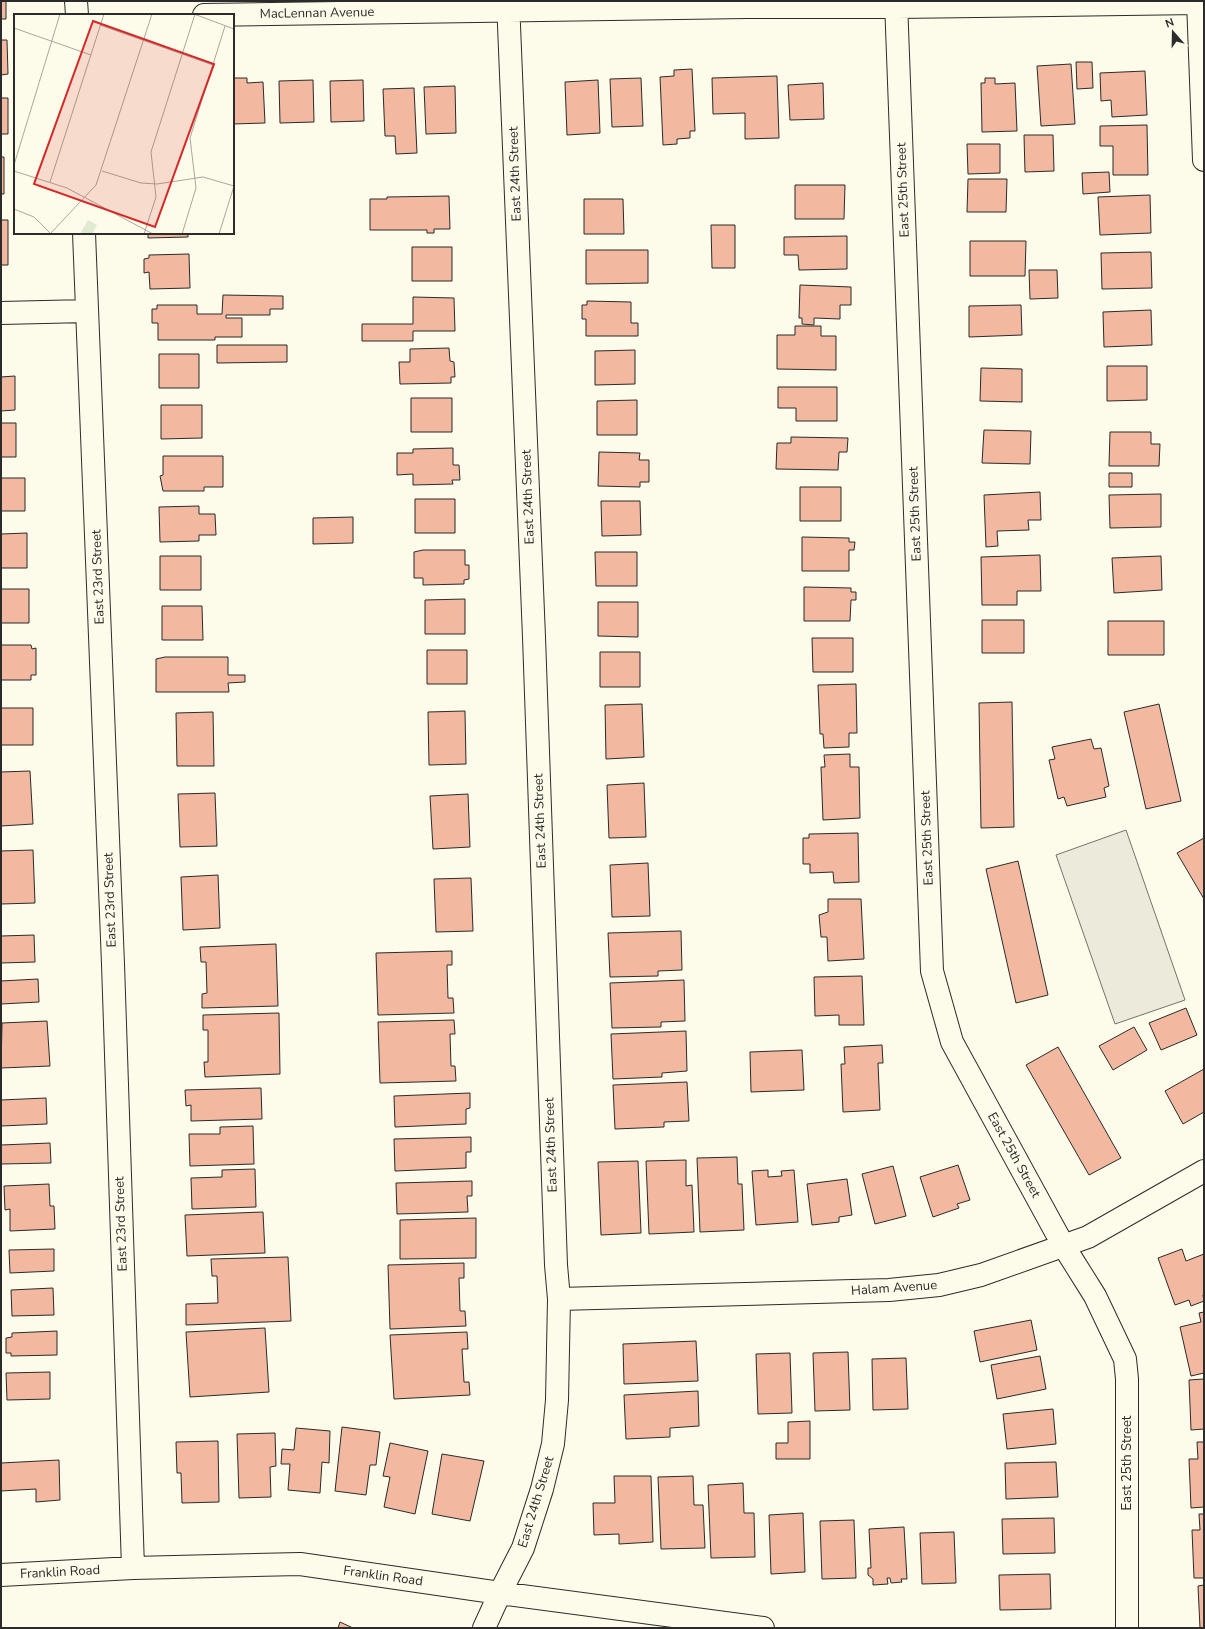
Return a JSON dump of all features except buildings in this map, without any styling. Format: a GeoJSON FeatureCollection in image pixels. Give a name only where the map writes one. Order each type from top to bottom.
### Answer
{"type":"FeatureCollection","features":[{"type":"Feature","properties":{"kind":"street"},"geometry":{"type":"LineString","coordinates":[[76,1],[77,14]]}},
{"type":"Feature","properties":{"kind":"street"},"geometry":{"type":"LineString","coordinates":[[1198,2],[1204,160]]}},
{"type":"Feature","properties":{"kind":"street","name":"MacLennan Avenue"},"geometry":{"type":"LineString","coordinates":[[234,14],[509,5],[748,7],[897,4],[1198,2]]}},
{"type":"Feature","properties":{"kind":"street","name":"East 25th Street"},"geometry":{"type":"LineString","coordinates":[[897,4],[932,971],[952,1042],[1063,1245],[1094,1296],[1125,1360],[1127,1379],[1128,1628]]}},
{"type":"Feature","properties":{"kind":"street","name":"East 24th Street"},"geometry":{"type":"LineString","coordinates":[[484,1628],[523,1548],[542,1489],[553,1444],[557,1400],[559,1299],[556,1265],[535,661],[509,5]]}},
{"type":"Feature","properties":{"kind":"street","name":"East 23rd Street"},"geometry":{"type":"LineString","coordinates":[[84,234],[113,964],[133,1568]]}},
{"type":"Feature","properties":{"kind":"street"},"geometry":{"type":"LineString","coordinates":[[1,313],[87,311]]}},
{"type":"Feature","properties":{"kind":"street","name":"Halam Avenue"},"geometry":{"type":"LineString","coordinates":[[559,1299],[889,1290],[939,1285],[981,1275],[1088,1236],[1204,1171]]}},
{"type":"Feature","properties":{"kind":"street","name":"Franklin Road"},"geometry":{"type":"LineString","coordinates":[[1,1575],[133,1568],[300,1564],[500,1593],[764,1628]]}},
{"type":"Feature","properties":{"kind":"shaded area"},"geometry":{"type":"Polygon","coordinates":[[[1126,830],[1185,1000],[1115,1024],[1056,855],[1126,830]]]}}]}
